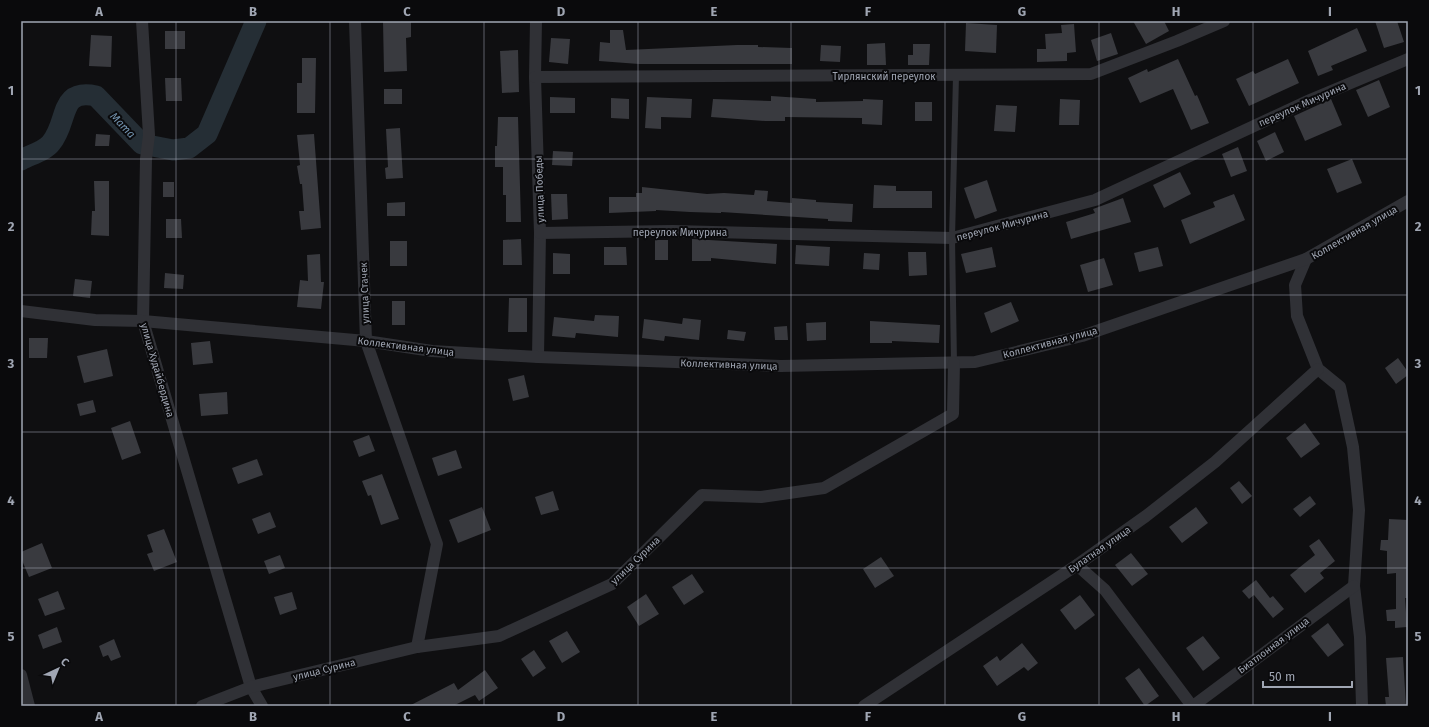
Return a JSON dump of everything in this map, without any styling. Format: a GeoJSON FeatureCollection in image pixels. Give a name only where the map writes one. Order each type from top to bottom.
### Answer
{"type":"FeatureCollection","features":[{"type":"Feature","properties":{"kind":"street","name":"улица Худайбердина"},"geometry":{"type":"LineString","coordinates":[[142,21],[149,135],[146,160],[143,320],[251,687],[262,706]]}},
{"type":"Feature","properties":{"kind":"street","name":"улица Стачек"},"geometry":{"type":"LineString","coordinates":[[355,21],[366,341],[437,544],[417,647]]}},
{"type":"Feature","properties":{"kind":"street","name":"улица Победы"},"geometry":{"type":"LineString","coordinates":[[536,21],[535,77],[540,234],[538,357]]}},
{"type":"Feature","properties":{"kind":"street","name":"Тирлянский переулок"},"geometry":{"type":"LineString","coordinates":[[535,77],[956,76],[1091,74],[1224,21]]}},
{"type":"Feature","properties":{"kind":"street","name":"переулок Мичурина"},"geometry":{"type":"LineString","coordinates":[[540,234],[673,231],[952,238],[1095,200],[1310,100],[1408,59]]}},
{"type":"Feature","properties":{"kind":"street","name":"Коллективная улица"},"geometry":{"type":"LineString","coordinates":[[21,311],[95,320],[143,320],[366,341],[432,351],[538,357],[781,366],[975,362],[1082,336],[1306,259],[1408,201]]}},
{"type":"Feature","properties":{"kind":"street"},"geometry":{"type":"LineString","coordinates":[[1306,259],[1295,285],[1297,316],[1318,369],[1340,387],[1352,447],[1359,510],[1354,586],[1360,637],[1362,706]]}},
{"type":"Feature","properties":{"kind":"street","name":"улица Сурина"},"geometry":{"type":"LineString","coordinates":[[202,706],[251,687],[417,647],[498,636],[612,584],[702,495],[761,497],[824,488],[953,414],[954,363]]}},
{"type":"Feature","properties":{"kind":"street","name":"Булатная улица"},"geometry":{"type":"LineString","coordinates":[[864,706],[1077,565],[1146,516],[1215,462],[1318,369]]}},
{"type":"Feature","properties":{"kind":"street"},"geometry":{"type":"LineString","coordinates":[[1077,565],[1105,590],[1192,706]]}},
{"type":"Feature","properties":{"kind":"street","name":"Биатлонная улица"},"geometry":{"type":"LineString","coordinates":[[1192,706],[1354,586]]}},
{"type":"Feature","properties":{"kind":"street"},"geometry":{"type":"LineString","coordinates":[[21,675],[29,706]]}},
{"type":"Feature","properties":{"kind":"lane"},"geometry":{"type":"LineString","coordinates":[[954,363],[952,238],[956,76]]}},
{"type":"Feature","properties":{"kind":"building"},"geometry":{"type":"Polygon","coordinates":[[[383,21],[411,21],[411,37],[406,38],[407,71],[384,72],[383,21]]]}},
{"type":"Feature","properties":{"kind":"building"},"geometry":{"type":"Polygon","coordinates":[[[1133,21],[1164,21],[1169,31],[1146,44],[1133,21]]]}},
{"type":"Feature","properties":{"kind":"building"},"geometry":{"type":"Polygon","coordinates":[[[1375,21],[1397,21],[1404,42],[1384,48],[1375,21]]]}},
{"type":"Feature","properties":{"kind":"building"},"geometry":{"type":"Polygon","coordinates":[[[966,23],[997,25],[996,53],[965,51],[966,23]]]}},
{"type":"Feature","properties":{"kind":"building"},"geometry":{"type":"Polygon","coordinates":[[[1074,24],[1076,52],[1067,53],[1067,61],[1037,62],[1037,49],[1046,49],[1045,34],[1062,33],[1061,25],[1074,24]]]}},
{"type":"Feature","properties":{"kind":"building"},"geometry":{"type":"Polygon","coordinates":[[[1357,28],[1367,51],[1331,66],[1333,70],[1318,76],[1308,51],[1357,28]]]}},
{"type":"Feature","properties":{"kind":"building"},"geometry":{"type":"Polygon","coordinates":[[[610,30],[623,30],[626,50],[758,45],[758,47],[792,48],[792,64],[639,64],[599,61],[600,42],[610,43],[610,30]]]}},
{"type":"Feature","properties":{"kind":"building"},"geometry":{"type":"Polygon","coordinates":[[[165,31],[185,31],[185,49],[165,49],[165,31]]]}},
{"type":"Feature","properties":{"kind":"building"},"geometry":{"type":"Polygon","coordinates":[[[1111,33],[1118,54],[1097,61],[1091,40],[1111,33]]]}},
{"type":"Feature","properties":{"kind":"building"},"geometry":{"type":"Polygon","coordinates":[[[91,35],[112,36],[111,67],[89,66],[91,35]]]}},
{"type":"Feature","properties":{"kind":"building"},"geometry":{"type":"Polygon","coordinates":[[[551,38],[570,39],[568,64],[549,62],[551,38]]]}},
{"type":"Feature","properties":{"kind":"building"},"geometry":{"type":"Polygon","coordinates":[[[885,43],[886,65],[867,65],[867,44],[885,43]]]}},
{"type":"Feature","properties":{"kind":"building"},"geometry":{"type":"Polygon","coordinates":[[[913,44],[930,44],[929,65],[908,65],[908,55],[913,55],[913,44]]]}},
{"type":"Feature","properties":{"kind":"building"},"geometry":{"type":"Polygon","coordinates":[[[821,45],[841,46],[840,62],[820,61],[821,45]]]}},
{"type":"Feature","properties":{"kind":"building"},"geometry":{"type":"Polygon","coordinates":[[[518,50],[519,92],[502,93],[500,51],[518,50]]]}},
{"type":"Feature","properties":{"kind":"building"},"geometry":{"type":"Polygon","coordinates":[[[302,58],[316,58],[315,113],[297,113],[297,83],[302,83],[302,58]]]}},
{"type":"Feature","properties":{"kind":"building"},"geometry":{"type":"Polygon","coordinates":[[[1178,59],[1195,96],[1197,95],[1209,123],[1191,130],[1173,89],[1140,103],[1128,78],[1147,69],[1148,72],[1178,59]]]}},
{"type":"Feature","properties":{"kind":"building"},"geometry":{"type":"Polygon","coordinates":[[[1288,59],[1299,83],[1249,106],[1236,79],[1253,71],[1255,74],[1288,59]]]}},
{"type":"Feature","properties":{"kind":"building"},"geometry":{"type":"Polygon","coordinates":[[[165,78],[181,78],[182,101],[166,101],[165,78]]]}},
{"type":"Feature","properties":{"kind":"building"},"geometry":{"type":"Polygon","coordinates":[[[1379,80],[1390,107],[1368,117],[1356,90],[1379,80]]]}},
{"type":"Feature","properties":{"kind":"building"},"geometry":{"type":"Polygon","coordinates":[[[384,89],[402,89],[402,104],[384,104],[384,89]]]}},
{"type":"Feature","properties":{"kind":"building"},"geometry":{"type":"Polygon","coordinates":[[[771,96],[816,99],[816,102],[863,101],[863,99],[883,100],[882,125],[862,124],[862,118],[785,117],[785,121],[765,121],[711,117],[713,99],[771,101],[771,96]]]}},
{"type":"Feature","properties":{"kind":"building"},"geometry":{"type":"Polygon","coordinates":[[[550,97],[575,98],[575,113],[550,113],[550,97]]]}},
{"type":"Feature","properties":{"kind":"building"},"geometry":{"type":"Polygon","coordinates":[[[647,97],[692,99],[691,118],[661,117],[661,129],[645,128],[647,97]]]}},
{"type":"Feature","properties":{"kind":"building"},"geometry":{"type":"Polygon","coordinates":[[[611,98],[629,99],[629,119],[611,118],[611,98]]]}},
{"type":"Feature","properties":{"kind":"building"},"geometry":{"type":"Polygon","coordinates":[[[1060,99],[1080,100],[1079,125],[1059,125],[1060,99]]]}},
{"type":"Feature","properties":{"kind":"building"},"geometry":{"type":"Polygon","coordinates":[[[1331,99],[1342,125],[1305,141],[1294,116],[1331,99]]]}},
{"type":"Feature","properties":{"kind":"building"},"geometry":{"type":"Polygon","coordinates":[[[915,102],[932,102],[932,121],[915,121],[915,102]]]}},
{"type":"Feature","properties":{"kind":"building"},"geometry":{"type":"Polygon","coordinates":[[[996,105],[1017,106],[1015,132],[994,131],[996,105]]]}},
{"type":"Feature","properties":{"kind":"building"},"geometry":{"type":"Polygon","coordinates":[[[498,117],[518,117],[521,222],[506,222],[506,195],[503,195],[503,167],[495,167],[495,146],[497,146],[498,117]]]}},
{"type":"Feature","properties":{"kind":"building"},"geometry":{"type":"Polygon","coordinates":[[[400,128],[403,178],[386,179],[385,168],[388,167],[386,129],[400,128]]]}},
{"type":"Feature","properties":{"kind":"building"},"geometry":{"type":"Polygon","coordinates":[[[1275,132],[1284,152],[1266,161],[1257,141],[1275,132]]]}},
{"type":"Feature","properties":{"kind":"building"},"geometry":{"type":"Polygon","coordinates":[[[96,134],[110,135],[109,146],[95,146],[96,134]]]}},
{"type":"Feature","properties":{"kind":"building"},"geometry":{"type":"Polygon","coordinates":[[[314,134],[321,228],[301,230],[299,211],[304,211],[302,184],[300,184],[297,166],[300,165],[297,135],[314,134]]]}},
{"type":"Feature","properties":{"kind":"building"},"geometry":{"type":"Polygon","coordinates":[[[1238,147],[1247,171],[1231,177],[1222,154],[1238,147]]]}},
{"type":"Feature","properties":{"kind":"building"},"geometry":{"type":"Polygon","coordinates":[[[553,151],[573,152],[572,166],[552,165],[553,151]]]}},
{"type":"Feature","properties":{"kind":"building"},"geometry":{"type":"Polygon","coordinates":[[[1352,159],[1362,183],[1337,193],[1327,169],[1352,159]]]}},
{"type":"Feature","properties":{"kind":"building"},"geometry":{"type":"Polygon","coordinates":[[[1180,172],[1191,194],[1164,208],[1153,185],[1180,172]]]}},
{"type":"Feature","properties":{"kind":"building"},"geometry":{"type":"Polygon","coordinates":[[[987,180],[997,211],[975,219],[964,188],[987,180]]]}},
{"type":"Feature","properties":{"kind":"building"},"geometry":{"type":"Polygon","coordinates":[[[94,181],[109,181],[109,236],[91,235],[92,211],[95,211],[94,181]]]}},
{"type":"Feature","properties":{"kind":"building"},"geometry":{"type":"Polygon","coordinates":[[[163,182],[174,182],[174,197],[163,197],[163,182]]]}},
{"type":"Feature","properties":{"kind":"building"},"geometry":{"type":"Polygon","coordinates":[[[874,185],[896,186],[896,191],[932,191],[932,208],[873,208],[874,185]]]}},
{"type":"Feature","properties":{"kind":"building"},"geometry":{"type":"Polygon","coordinates":[[[642,187],[707,194],[724,193],[754,195],[755,190],[768,191],[767,201],[792,203],[792,198],[816,200],[816,202],[853,204],[852,222],[721,212],[656,210],[609,213],[609,197],[636,197],[636,193],[642,193],[642,187]]]}},
{"type":"Feature","properties":{"kind":"building"},"geometry":{"type":"Polygon","coordinates":[[[551,194],[567,194],[568,219],[552,220],[551,194]]]}},
{"type":"Feature","properties":{"kind":"building"},"geometry":{"type":"Polygon","coordinates":[[[1234,194],[1245,220],[1190,244],[1181,220],[1215,207],[1213,202],[1234,194]]]}},
{"type":"Feature","properties":{"kind":"building"},"geometry":{"type":"Polygon","coordinates":[[[1123,198],[1131,222],[1071,239],[1066,222],[1095,213],[1093,209],[1123,198]]]}},
{"type":"Feature","properties":{"kind":"building"},"geometry":{"type":"Polygon","coordinates":[[[405,202],[405,216],[387,216],[387,203],[405,202]]]}},
{"type":"Feature","properties":{"kind":"building"},"geometry":{"type":"Polygon","coordinates":[[[166,219],[181,219],[182,238],[166,238],[166,219]]]}},
{"type":"Feature","properties":{"kind":"building"},"geometry":{"type":"Polygon","coordinates":[[[521,239],[522,265],[503,265],[503,240],[521,239]]]}},
{"type":"Feature","properties":{"kind":"building"},"geometry":{"type":"Polygon","coordinates":[[[692,239],[777,244],[776,264],[711,258],[711,261],[692,261],[692,239]]]}},
{"type":"Feature","properties":{"kind":"building"},"geometry":{"type":"Polygon","coordinates":[[[655,240],[668,240],[668,260],[655,260],[655,240]]]}},
{"type":"Feature","properties":{"kind":"building"},"geometry":{"type":"Polygon","coordinates":[[[390,241],[407,241],[407,266],[390,266],[390,241]]]}},
{"type":"Feature","properties":{"kind":"building"},"geometry":{"type":"Polygon","coordinates":[[[796,245],[830,247],[829,266],[795,264],[796,245]]]}},
{"type":"Feature","properties":{"kind":"building"},"geometry":{"type":"Polygon","coordinates":[[[604,247],[626,247],[627,265],[604,265],[604,247]]]}},
{"type":"Feature","properties":{"kind":"building"},"geometry":{"type":"Polygon","coordinates":[[[992,247],[996,267],[966,273],[961,254],[992,247]]]}},
{"type":"Feature","properties":{"kind":"building"},"geometry":{"type":"Polygon","coordinates":[[[1158,247],[1163,266],[1139,272],[1134,253],[1158,247]]]}},
{"type":"Feature","properties":{"kind":"building"},"geometry":{"type":"Polygon","coordinates":[[[908,252],[926,252],[927,275],[909,276],[908,252]]]}},
{"type":"Feature","properties":{"kind":"building"},"geometry":{"type":"Polygon","coordinates":[[[553,253],[570,254],[570,274],[553,274],[553,253]]]}},
{"type":"Feature","properties":{"kind":"building"},"geometry":{"type":"Polygon","coordinates":[[[864,253],[880,254],[879,270],[863,269],[864,253]]]}},
{"type":"Feature","properties":{"kind":"building"},"geometry":{"type":"Polygon","coordinates":[[[320,254],[321,282],[324,282],[321,309],[297,307],[300,280],[308,281],[307,255],[320,254]]]}},
{"type":"Feature","properties":{"kind":"building"},"geometry":{"type":"Polygon","coordinates":[[[1104,258],[1113,285],[1088,292],[1080,265],[1104,258]]]}},
{"type":"Feature","properties":{"kind":"building"},"geometry":{"type":"Polygon","coordinates":[[[165,273],[184,275],[183,289],[164,288],[165,273]]]}},
{"type":"Feature","properties":{"kind":"building"},"geometry":{"type":"Polygon","coordinates":[[[75,279],[92,281],[90,298],[73,296],[75,279]]]}},
{"type":"Feature","properties":{"kind":"building"},"geometry":{"type":"Polygon","coordinates":[[[509,298],[527,298],[527,332],[508,332],[509,298]]]}},
{"type":"Feature","properties":{"kind":"building"},"geometry":{"type":"Polygon","coordinates":[[[392,301],[405,301],[405,325],[392,325],[392,301]]]}},
{"type":"Feature","properties":{"kind":"building"},"geometry":{"type":"Polygon","coordinates":[[[1011,302],[1019,321],[991,333],[984,313],[1011,302]]]}},
{"type":"Feature","properties":{"kind":"building"},"geometry":{"type":"Polygon","coordinates":[[[595,315],[619,316],[618,337],[576,333],[575,338],[552,336],[554,317],[594,321],[595,315]]]}},
{"type":"Feature","properties":{"kind":"building"},"geometry":{"type":"Polygon","coordinates":[[[683,318],[701,320],[699,340],[665,336],[664,341],[642,338],[644,319],[682,324],[683,318]]]}},
{"type":"Feature","properties":{"kind":"building"},"geometry":{"type":"Polygon","coordinates":[[[870,321],[940,325],[939,343],[892,341],[892,343],[870,343],[870,321]]]}},
{"type":"Feature","properties":{"kind":"building"},"geometry":{"type":"Polygon","coordinates":[[[826,322],[826,340],[807,341],[806,323],[826,322]]]}},
{"type":"Feature","properties":{"kind":"building"},"geometry":{"type":"Polygon","coordinates":[[[787,326],[788,340],[775,340],[774,327],[787,326]]]}},
{"type":"Feature","properties":{"kind":"building"},"geometry":{"type":"Polygon","coordinates":[[[728,330],[746,332],[744,341],[727,339],[728,330]]]}},
{"type":"Feature","properties":{"kind":"building"},"geometry":{"type":"Polygon","coordinates":[[[29,338],[48,338],[47,358],[29,358],[29,338]]]}},
{"type":"Feature","properties":{"kind":"building"},"geometry":{"type":"Polygon","coordinates":[[[210,341],[213,363],[193,365],[191,343],[210,341]]]}},
{"type":"Feature","properties":{"kind":"building"},"geometry":{"type":"Polygon","coordinates":[[[107,349],[113,376],[84,383],[77,356],[107,349]]]}},
{"type":"Feature","properties":{"kind":"building"},"geometry":{"type":"Polygon","coordinates":[[[1398,358],[1408,372],[1408,375],[1396,384],[1385,368],[1398,358]]]}},
{"type":"Feature","properties":{"kind":"building"},"geometry":{"type":"Polygon","coordinates":[[[524,375],[529,397],[513,401],[508,379],[524,375]]]}},
{"type":"Feature","properties":{"kind":"building"},"geometry":{"type":"Polygon","coordinates":[[[227,392],[228,414],[201,416],[199,394],[227,392]]]}},
{"type":"Feature","properties":{"kind":"building"},"geometry":{"type":"Polygon","coordinates":[[[93,400],[96,412],[80,416],[77,404],[93,400]]]}},
{"type":"Feature","properties":{"kind":"building"},"geometry":{"type":"Polygon","coordinates":[[[130,421],[141,453],[122,460],[111,428],[130,421]]]}},
{"type":"Feature","properties":{"kind":"building"},"geometry":{"type":"Polygon","coordinates":[[[1305,423],[1320,444],[1301,458],[1286,438],[1305,423]]]}},
{"type":"Feature","properties":{"kind":"building"},"geometry":{"type":"Polygon","coordinates":[[[369,435],[375,451],[359,457],[353,441],[369,435]]]}},
{"type":"Feature","properties":{"kind":"building"},"geometry":{"type":"Polygon","coordinates":[[[456,450],[462,468],[438,476],[432,458],[456,450]]]}},
{"type":"Feature","properties":{"kind":"building"},"geometry":{"type":"Polygon","coordinates":[[[257,459],[263,475],[238,484],[232,468],[257,459]]]}},
{"type":"Feature","properties":{"kind":"building"},"geometry":{"type":"Polygon","coordinates":[[[382,474],[399,519],[381,525],[371,495],[368,496],[362,481],[382,474]]]}},
{"type":"Feature","properties":{"kind":"building"},"geometry":{"type":"Polygon","coordinates":[[[1239,481],[1252,496],[1242,504],[1230,488],[1239,481]]]}},
{"type":"Feature","properties":{"kind":"building"},"geometry":{"type":"Polygon","coordinates":[[[553,491],[559,510],[541,515],[535,497],[553,491]]]}},
{"type":"Feature","properties":{"kind":"building"},"geometry":{"type":"Polygon","coordinates":[[[1310,496],[1316,504],[1300,517],[1293,509],[1310,496]]]}},
{"type":"Feature","properties":{"kind":"building"},"geometry":{"type":"Polygon","coordinates":[[[482,507],[491,530],[458,543],[449,520],[482,507]]]}},
{"type":"Feature","properties":{"kind":"building"},"geometry":{"type":"Polygon","coordinates":[[[1196,507],[1208,523],[1182,543],[1169,527],[1196,507]]]}},
{"type":"Feature","properties":{"kind":"building"},"geometry":{"type":"Polygon","coordinates":[[[270,512],[276,527],[258,534],[252,519],[270,512]]]}},
{"type":"Feature","properties":{"kind":"building"},"geometry":{"type":"Polygon","coordinates":[[[1389,519],[1408,520],[1408,598],[1405,598],[1407,627],[1395,628],[1395,621],[1387,621],[1386,610],[1396,609],[1396,573],[1387,574],[1387,551],[1380,550],[1381,540],[1388,540],[1389,519]]]}},
{"type":"Feature","properties":{"kind":"building"},"geometry":{"type":"Polygon","coordinates":[[[164,529],[177,562],[154,571],[147,554],[153,552],[147,535],[164,529]]]}},
{"type":"Feature","properties":{"kind":"building"},"geometry":{"type":"Polygon","coordinates":[[[1319,539],[1335,561],[1320,573],[1324,578],[1305,593],[1290,575],[1315,555],[1309,546],[1319,539]]]}},
{"type":"Feature","properties":{"kind":"building"},"geometry":{"type":"Polygon","coordinates":[[[42,543],[52,568],[29,577],[21,558],[21,552],[42,543]]]}},
{"type":"Feature","properties":{"kind":"building"},"geometry":{"type":"Polygon","coordinates":[[[1131,553],[1148,574],[1132,586],[1115,565],[1131,553]]]}},
{"type":"Feature","properties":{"kind":"building"},"geometry":{"type":"Polygon","coordinates":[[[280,555],[285,568],[269,574],[264,561],[280,555]]]}},
{"type":"Feature","properties":{"kind":"building"},"geometry":{"type":"Polygon","coordinates":[[[881,557],[894,576],[875,588],[863,569],[881,557]]]}},
{"type":"Feature","properties":{"kind":"building"},"geometry":{"type":"Polygon","coordinates":[[[692,574],[704,592],[684,605],[672,587],[692,574]]]}},
{"type":"Feature","properties":{"kind":"building"},"geometry":{"type":"Polygon","coordinates":[[[1256,580],[1270,598],[1273,596],[1284,609],[1273,618],[1254,595],[1249,599],[1242,591],[1256,580]]]}},
{"type":"Feature","properties":{"kind":"building"},"geometry":{"type":"Polygon","coordinates":[[[58,591],[65,609],[45,616],[38,599],[58,591]]]}},
{"type":"Feature","properties":{"kind":"building"},"geometry":{"type":"Polygon","coordinates":[[[292,592],[297,609],[280,615],[274,597],[292,592]]]}},
{"type":"Feature","properties":{"kind":"building"},"geometry":{"type":"Polygon","coordinates":[[[646,594],[659,614],[639,626],[627,607],[646,594]]]}},
{"type":"Feature","properties":{"kind":"building"},"geometry":{"type":"Polygon","coordinates":[[[1080,595],[1095,615],[1075,630],[1060,610],[1080,595]]]}},
{"type":"Feature","properties":{"kind":"building"},"geometry":{"type":"Polygon","coordinates":[[[1328,623],[1344,645],[1328,657],[1311,636],[1328,623]]]}},
{"type":"Feature","properties":{"kind":"building"},"geometry":{"type":"Polygon","coordinates":[[[57,627],[62,642],[43,649],[38,635],[57,627]]]}},
{"type":"Feature","properties":{"kind":"building"},"geometry":{"type":"Polygon","coordinates":[[[567,631],[580,652],[562,663],[549,641],[567,631]]]}},
{"type":"Feature","properties":{"kind":"building"},"geometry":{"type":"Polygon","coordinates":[[[1203,636],[1220,658],[1203,671],[1186,648],[1203,636]]]}},
{"type":"Feature","properties":{"kind":"building"},"geometry":{"type":"Polygon","coordinates":[[[114,639],[121,657],[111,661],[108,655],[103,657],[99,646],[114,639]]]}},
{"type":"Feature","properties":{"kind":"building"},"geometry":{"type":"Polygon","coordinates":[[[1022,643],[1038,663],[1028,671],[1024,667],[997,686],[983,666],[997,656],[1000,661],[1022,643]]]}},
{"type":"Feature","properties":{"kind":"building"},"geometry":{"type":"Polygon","coordinates":[[[534,650],[546,668],[533,677],[521,659],[534,650]]]}},
{"type":"Feature","properties":{"kind":"building"},"geometry":{"type":"Polygon","coordinates":[[[1403,657],[1406,706],[1386,706],[1385,697],[1389,697],[1386,658],[1403,657]]]}},
{"type":"Feature","properties":{"kind":"building"},"geometry":{"type":"Polygon","coordinates":[[[1139,668],[1159,696],[1145,706],[1125,678],[1139,668]]]}},
{"type":"Feature","properties":{"kind":"building"},"geometry":{"type":"Polygon","coordinates":[[[485,670],[498,688],[479,701],[475,695],[453,706],[409,706],[454,683],[458,690],[485,670]]]}},
{"type":"Feature","properties":{"kind":"waterway","name":"Мата"},"geometry":{"type":"LineString","coordinates":[[21,160],[41,151],[51,143],[57,135],[70,102],[75,97],[84,95],[96,96],[142,144],[173,150],[189,148],[207,134],[256,21]]}}]}
